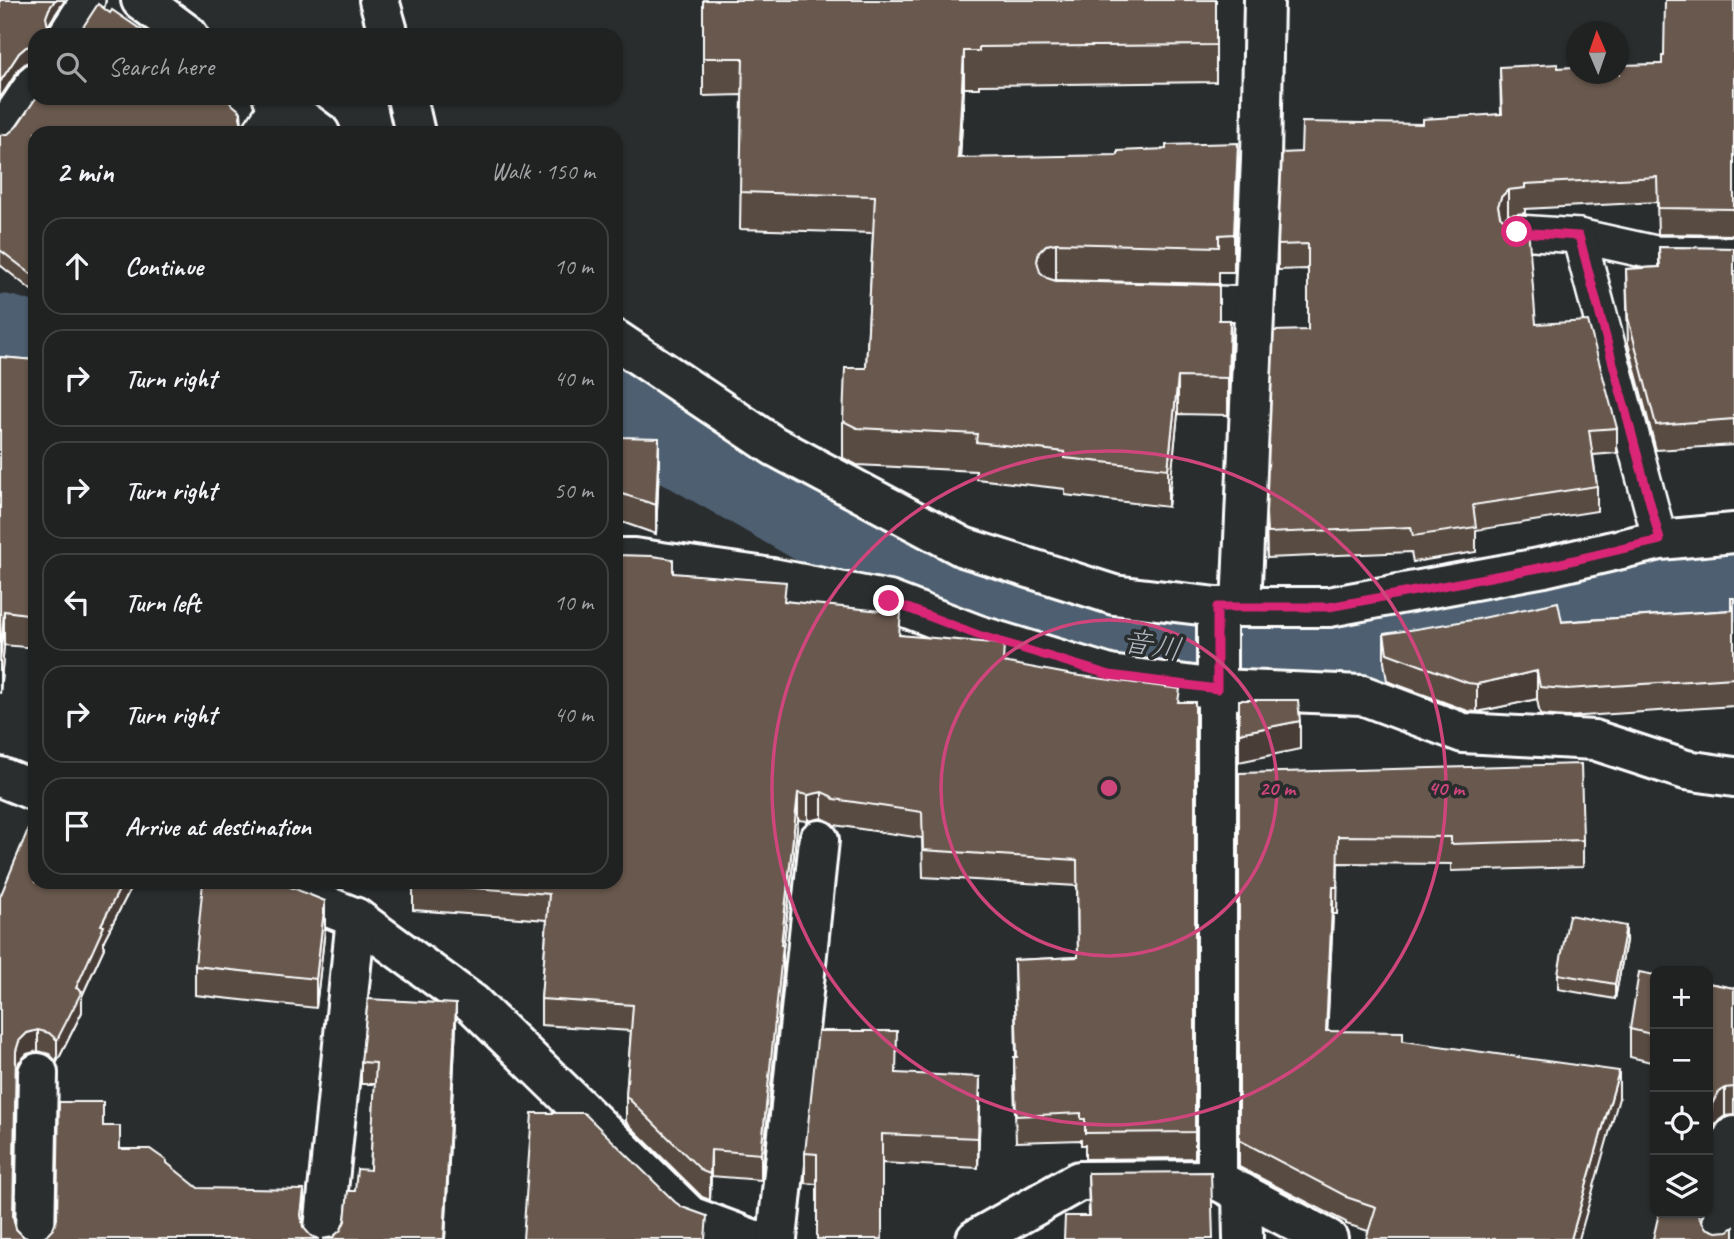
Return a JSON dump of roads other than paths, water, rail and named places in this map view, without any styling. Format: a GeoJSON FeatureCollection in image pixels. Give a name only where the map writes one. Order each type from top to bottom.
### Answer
{"type":"FeatureCollection","features":[{"type":"Feature","properties":{"kind":"street"},"geometry":{"type":"LineString","coordinates":[[141,0],[179,28]]}},
{"type":"Feature","properties":{"kind":"street"},"geometry":{"type":"LineString","coordinates":[[379,0],[387,28]]}},
{"type":"Feature","properties":{"kind":"street"},"geometry":{"type":"LineString","coordinates":[[1243,1239],[1230,1186],[1216,685],[1255,304],[1264,0]]}},
{"type":"Feature","properties":{"kind":"street"},"geometry":{"type":"LineString","coordinates":[[409,105],[413,126]]}},
{"type":"Feature","properties":{"kind":"street"},"geometry":{"type":"LineString","coordinates":[[270,111],[304,126]]}},
{"type":"Feature","properties":{"kind":"street"},"geometry":{"type":"LineString","coordinates":[[623,345],[774,446],[963,548],[1114,595],[1224,613],[1329,607],[1544,567],[1660,540],[1734,533]]}},
{"type":"Feature","properties":{"kind":"street"},"geometry":{"type":"LineString","coordinates":[[623,558],[772,578],[889,601],[978,635],[1110,675],[1362,695],[1463,733],[1594,740],[1686,770],[1734,777]]}},
{"type":"Feature","properties":{"kind":"street"},"geometry":{"type":"LineString","coordinates":[[0,777],[28,788]]}},
{"type":"Feature","properties":{"kind":"street"},"geometry":{"type":"LineString","coordinates":[[777,1239],[820,839]]}},
{"type":"Feature","properties":{"kind":"street"},"geometry":{"type":"LineString","coordinates":[[284,889],[356,918],[471,1003],[690,1216],[752,1239]]}},
{"type":"Feature","properties":{"kind":"street"},"geometry":{"type":"LineString","coordinates":[[323,1239],[356,918]]}},
{"type":"Feature","properties":{"kind":"street"},"geometry":{"type":"LineString","coordinates":[[35,1239],[38,1073]]}},
{"type":"Feature","properties":{"kind":"street"},"geometry":{"type":"LineString","coordinates":[[1720,1239],[1734,1136]]}},
{"type":"Feature","properties":{"kind":"street"},"geometry":{"type":"LineString","coordinates":[[976,1239],[1079,1181],[1230,1186],[1328,1239]]}},
{"type":"Feature","properties":{"kind":"lane"},"geometry":{"type":"LineString","coordinates":[[70,28],[88,0]]}},
{"type":"Feature","properties":{"kind":"lane"},"geometry":{"type":"LineString","coordinates":[[0,132],[28,90]]}},
{"type":"Feature","properties":{"kind":"lane"},"geometry":{"type":"LineString","coordinates":[[1517,232],[1579,236],[1656,253],[1734,254]]}},
{"type":"Feature","properties":{"kind":"lane"},"geometry":{"type":"LineString","coordinates":[[1579,236],[1660,540]]}},
{"type":"Feature","properties":{"kind":"lane"},"geometry":{"type":"LineString","coordinates":[[1149,301],[1255,304]]}},
{"type":"Feature","properties":{"kind":"waterway","name":"音川"},"geometry":{"type":"LineString","coordinates":[[0,345],[28,353]]}},
{"type":"Feature","properties":{"kind":"waterway","name":"音川"},"geometry":{"type":"LineString","coordinates":[[623,405],[642,413],[946,585],[1065,628],[1188,653],[1347,656],[1474,618],[1629,585],[1734,570]]}}]}
